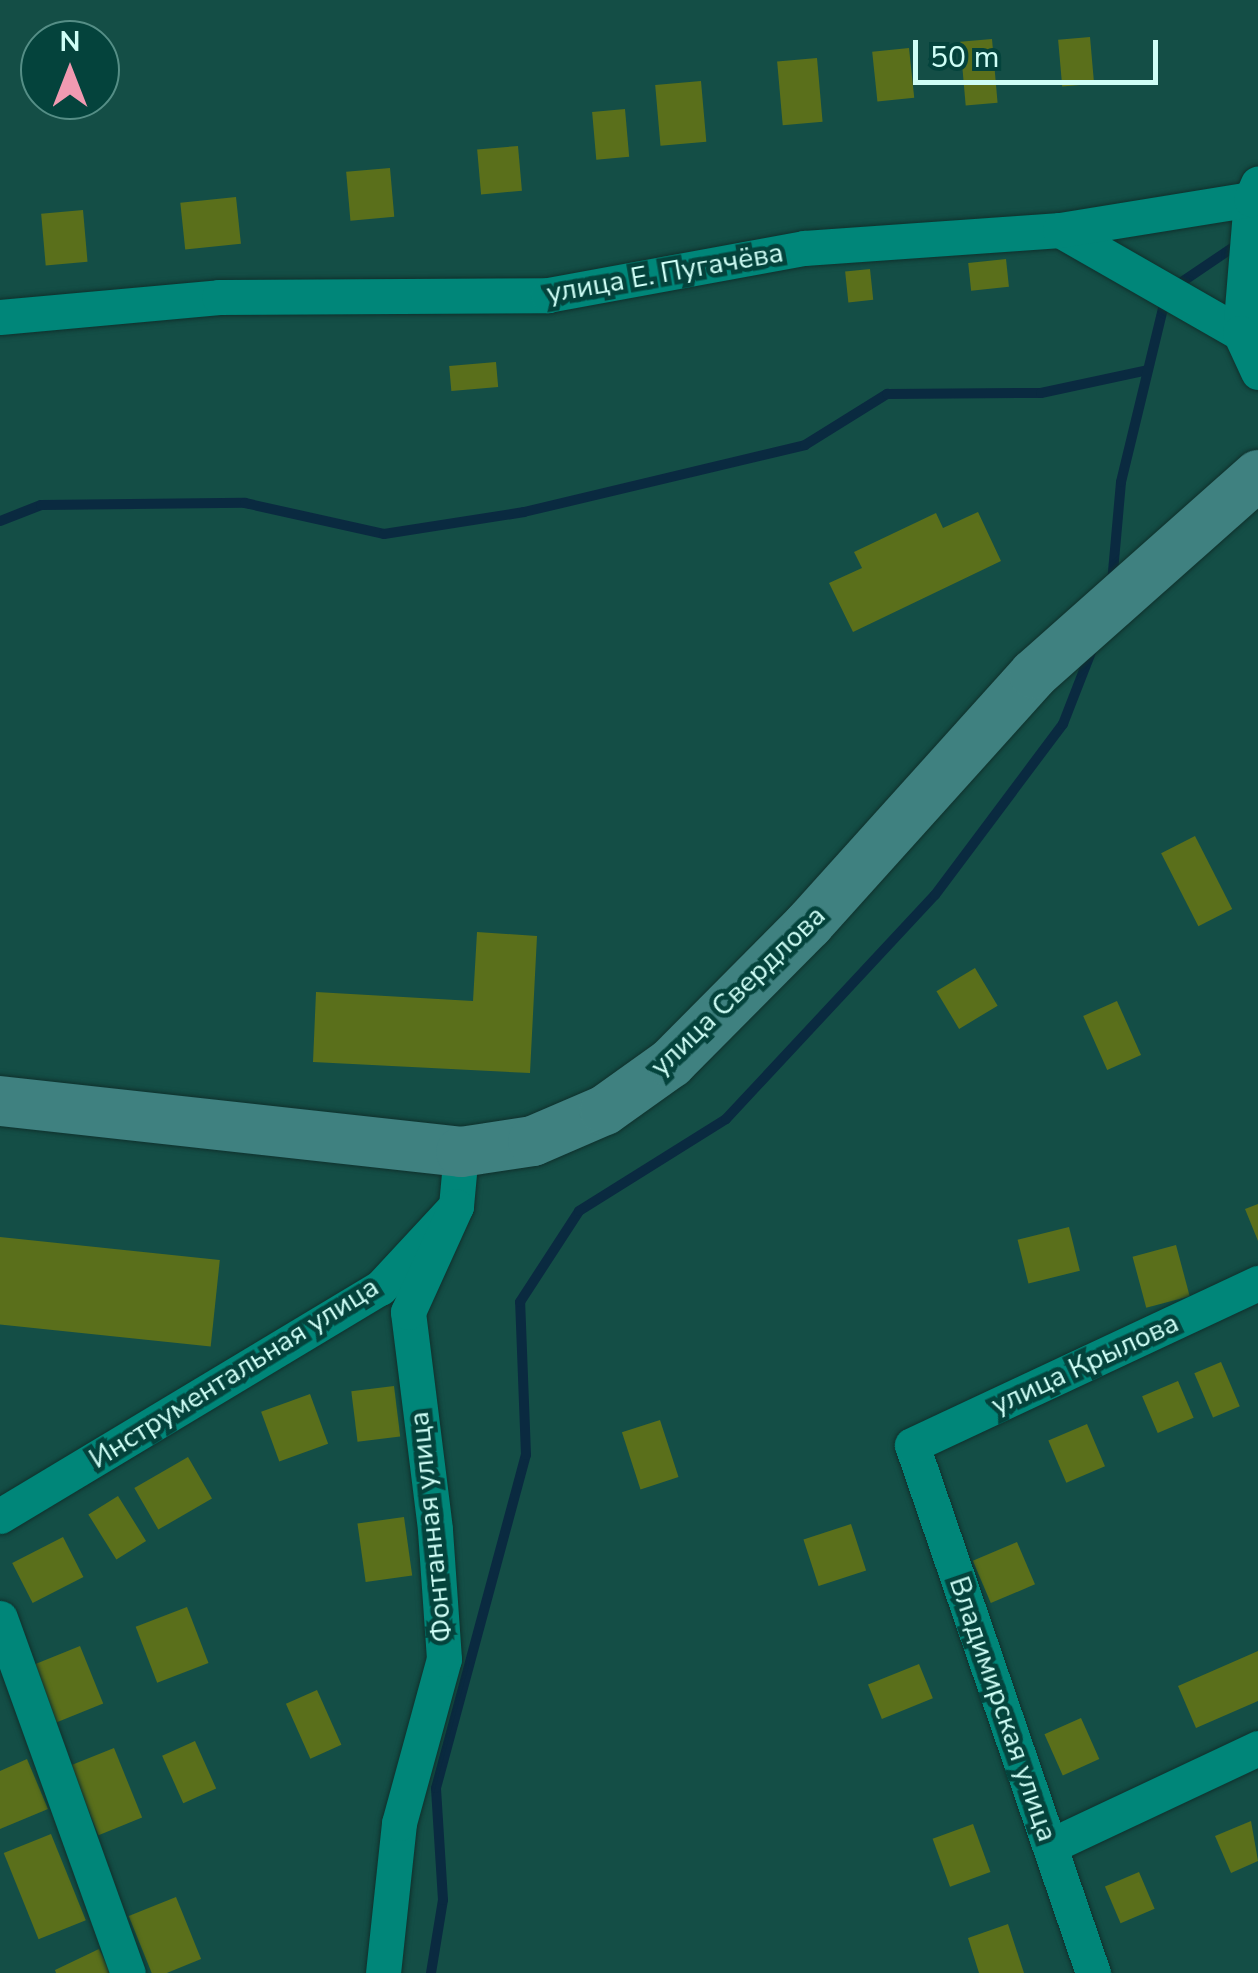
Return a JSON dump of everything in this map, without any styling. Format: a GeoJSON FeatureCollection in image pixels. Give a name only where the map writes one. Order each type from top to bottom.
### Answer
{"type":"FeatureCollection","features":[{"type":"Feature","properties":{"kind":"main road","name":"улица Свердлова"},"geometry":{"type":"LineString","coordinates":[[0,1100],[461,1152],[551,1133],[605,1110],[672,1063],[809,924],[1034,674],[1258,475]]}},
{"type":"Feature","properties":{"kind":"street","name":"улица Е. Пугачёва"},"geometry":{"type":"LineString","coordinates":[[0,317],[218,297],[548,296],[804,248],[1060,230],[1254,191]]}},
{"type":"Feature","properties":{"kind":"street"},"geometry":{"type":"LineString","coordinates":[[1254,191],[1240,333],[1258,372]]}},
{"type":"Feature","properties":{"kind":"street"},"geometry":{"type":"LineString","coordinates":[[1060,230],[1240,333]]}},
{"type":"Feature","properties":{"kind":"street"},"geometry":{"type":"LineString","coordinates":[[456,1206],[461,1152]]}},
{"type":"Feature","properties":{"kind":"street","name":"Инструментальная улица"},"geometry":{"type":"LineString","coordinates":[[0,1516],[380,1288],[456,1206]]}},
{"type":"Feature","properties":{"kind":"street","name":"Фонтанная улица"},"geometry":{"type":"LineString","coordinates":[[383,1973],[399,1823],[444,1659],[435,1529],[408,1312],[456,1206]]}},
{"type":"Feature","properties":{"kind":"street","name":"улица Крылова"},"geometry":{"type":"LineString","coordinates":[[912,1444],[1258,1283]]}},
{"type":"Feature","properties":{"kind":"street","name":"Владимирская улица"},"geometry":{"type":"LineString","coordinates":[[912,1444],[1094,1973]]}},
{"type":"Feature","properties":{"kind":"street"},"geometry":{"type":"LineString","coordinates":[[0,1618],[128,1973]]}},
{"type":"Feature","properties":{"kind":"street"},"geometry":{"type":"LineString","coordinates":[[1050,1846],[1258,1748]]}},
{"type":"Feature","properties":{"kind":"building"},"geometry":{"type":"Polygon","coordinates":[[[1090,37],[1094,84],[1062,87],[1058,40],[1090,37]]]}},
{"type":"Feature","properties":{"kind":"building"},"geometry":{"type":"Polygon","coordinates":[[[992,39],[998,103],[966,106],[960,42],[992,39]]]}},
{"type":"Feature","properties":{"kind":"building"},"geometry":{"type":"Polygon","coordinates":[[[909,48],[914,98],[877,102],[872,52],[909,48]]]}},
{"type":"Feature","properties":{"kind":"building"},"geometry":{"type":"Polygon","coordinates":[[[817,58],[823,122],[783,125],[777,61],[817,58]]]}},
{"type":"Feature","properties":{"kind":"building"},"geometry":{"type":"Polygon","coordinates":[[[701,81],[706,142],[660,146],[655,85],[701,81]]]}},
{"type":"Feature","properties":{"kind":"building"},"geometry":{"type":"Polygon","coordinates":[[[625,109],[629,157],[596,160],[592,112],[625,109]]]}},
{"type":"Feature","properties":{"kind":"building"},"geometry":{"type":"Polygon","coordinates":[[[518,146],[522,191],[481,194],[477,150],[518,146]]]}},
{"type":"Feature","properties":{"kind":"building"},"geometry":{"type":"Polygon","coordinates":[[[390,168],[394,217],[350,221],[346,172],[390,168]]]}},
{"type":"Feature","properties":{"kind":"building"},"geometry":{"type":"Polygon","coordinates":[[[236,197],[241,244],[185,250],[180,203],[236,197]]]}},
{"type":"Feature","properties":{"kind":"building"},"geometry":{"type":"Polygon","coordinates":[[[83,210],[88,262],[46,265],[41,214],[83,210]]]}},
{"type":"Feature","properties":{"kind":"building"},"geometry":{"type":"Polygon","coordinates":[[[1006,259],[1009,287],[971,291],[968,263],[1006,259]]]}},
{"type":"Feature","properties":{"kind":"building"},"geometry":{"type":"Polygon","coordinates":[[[870,269],[873,300],[848,302],[845,272],[870,269]]]}},
{"type":"Feature","properties":{"kind":"building"},"geometry":{"type":"Polygon","coordinates":[[[496,362],[498,387],[451,391],[449,366],[496,362]]]}},
{"type":"Feature","properties":{"kind":"building"},"geometry":{"type":"Polygon","coordinates":[[[978,512],[1001,561],[853,632],[829,583],[862,568],[854,552],[936,513],[943,528],[978,512]]]}},
{"type":"Feature","properties":{"kind":"building"},"geometry":{"type":"Polygon","coordinates":[[[1195,836],[1232,909],[1198,926],[1161,853],[1195,836]]]}},
{"type":"Feature","properties":{"kind":"building"},"geometry":{"type":"Polygon","coordinates":[[[477,932],[537,936],[530,1073],[313,1062],[316,992],[473,1001],[477,932]]]}},
{"type":"Feature","properties":{"kind":"building"},"geometry":{"type":"Polygon","coordinates":[[[975,968],[998,1006],[959,1029],[936,991],[975,968]]]}},
{"type":"Feature","properties":{"kind":"building"},"geometry":{"type":"Polygon","coordinates":[[[1117,1001],[1141,1055],[1107,1070],[1083,1016],[1117,1001]]]}},
{"type":"Feature","properties":{"kind":"building"},"geometry":{"type":"Polygon","coordinates":[[[1258,1204],[1258,1241],[1245,1209],[1258,1204]]]}},
{"type":"Feature","properties":{"kind":"building"},"geometry":{"type":"Polygon","coordinates":[[[1069,1227],[1080,1271],[1028,1283],[1018,1240],[1069,1227]]]}},
{"type":"Feature","properties":{"kind":"building"},"geometry":{"type":"Polygon","coordinates":[[[0,1237],[220,1260],[211,1347],[0,1324],[0,1237]]]}},
{"type":"Feature","properties":{"kind":"building"},"geometry":{"type":"Polygon","coordinates":[[[1176,1245],[1190,1296],[1146,1308],[1133,1257],[1176,1245]]]}},
{"type":"Feature","properties":{"kind":"building"},"geometry":{"type":"Polygon","coordinates":[[[1221,1362],[1240,1406],[1213,1418],[1194,1373],[1221,1362]]]}},
{"type":"Feature","properties":{"kind":"building"},"geometry":{"type":"Polygon","coordinates":[[[1178,1381],[1194,1418],[1158,1433],[1142,1396],[1178,1381]]]}},
{"type":"Feature","properties":{"kind":"building"},"geometry":{"type":"Polygon","coordinates":[[[394,1386],[400,1437],[358,1442],[351,1391],[394,1386]]]}},
{"type":"Feature","properties":{"kind":"building"},"geometry":{"type":"Polygon","coordinates":[[[310,1394],[328,1444],[279,1462],[261,1412],[310,1394]]]}},
{"type":"Feature","properties":{"kind":"building"},"geometry":{"type":"Polygon","coordinates":[[[660,1420],[679,1477],[640,1489],[622,1432],[660,1420]]]}},
{"type":"Feature","properties":{"kind":"building"},"geometry":{"type":"Polygon","coordinates":[[[1087,1424],[1105,1466],[1066,1483],[1048,1440],[1087,1424]]]}},
{"type":"Feature","properties":{"kind":"building"},"geometry":{"type":"Polygon","coordinates":[[[188,1457],[212,1499],[158,1530],[134,1488],[188,1457]]]}},
{"type":"Feature","properties":{"kind":"building"},"geometry":{"type":"Polygon","coordinates":[[[118,1496],[146,1541],[116,1559],[88,1515],[118,1496]]]}},
{"type":"Feature","properties":{"kind":"building"},"geometry":{"type":"Polygon","coordinates":[[[404,1517],[412,1575],[366,1582],[357,1524],[404,1517]]]}},
{"type":"Feature","properties":{"kind":"building"},"geometry":{"type":"Polygon","coordinates":[[[851,1524],[866,1571],[819,1586],[803,1539],[851,1524]]]}},
{"type":"Feature","properties":{"kind":"building"},"geometry":{"type":"Polygon","coordinates":[[[63,1537],[83,1577],[33,1603],[12,1563],[63,1537]]]}},
{"type":"Feature","properties":{"kind":"building"},"geometry":{"type":"Polygon","coordinates":[[[1017,1542],[1035,1584],[991,1603],[973,1561],[1017,1542]]]}},
{"type":"Feature","properties":{"kind":"building"},"geometry":{"type":"Polygon","coordinates":[[[187,1607],[209,1663],[157,1683],[136,1627],[187,1607]]]}},
{"type":"Feature","properties":{"kind":"building"},"geometry":{"type":"Polygon","coordinates":[[[80,1646],[103,1703],[55,1723],[32,1665],[80,1646]]]}},
{"type":"Feature","properties":{"kind":"building"},"geometry":{"type":"Polygon","coordinates":[[[1258,1651],[1258,1701],[1196,1728],[1178,1686],[1258,1651]]]}},
{"type":"Feature","properties":{"kind":"building"},"geometry":{"type":"Polygon","coordinates":[[[919,1664],[933,1698],[882,1719],[868,1685],[919,1664]]]}},
{"type":"Feature","properties":{"kind":"building"},"geometry":{"type":"Polygon","coordinates":[[[317,1690],[341,1745],[310,1759],[286,1704],[317,1690]]]}},
{"type":"Feature","properties":{"kind":"building"},"geometry":{"type":"Polygon","coordinates":[[[1081,1718],[1099,1759],[1063,1775],[1044,1734],[1081,1718]]]}},
{"type":"Feature","properties":{"kind":"building"},"geometry":{"type":"Polygon","coordinates":[[[195,1741],[216,1789],[183,1803],[162,1756],[195,1741]]]}},
{"type":"Feature","properties":{"kind":"building"},"geometry":{"type":"Polygon","coordinates":[[[114,1748],[142,1818],[99,1835],[70,1766],[114,1748]]]}},
{"type":"Feature","properties":{"kind":"building"},"geometry":{"type":"Polygon","coordinates":[[[27,1759],[48,1809],[0,1829],[0,1771],[27,1759]]]}},
{"type":"Feature","properties":{"kind":"building"},"geometry":{"type":"Polygon","coordinates":[[[1251,1821],[1258,1861],[1231,1873],[1215,1836],[1251,1821]]]}},
{"type":"Feature","properties":{"kind":"building"},"geometry":{"type":"Polygon","coordinates":[[[973,1824],[990,1872],[950,1887],[933,1839],[973,1824]]]}},
{"type":"Feature","properties":{"kind":"building"},"geometry":{"type":"Polygon","coordinates":[[[51,1834],[86,1920],[39,1939],[4,1853],[51,1834]]]}},
{"type":"Feature","properties":{"kind":"building"},"geometry":{"type":"Polygon","coordinates":[[[1139,1872],[1155,1909],[1121,1923],[1105,1886],[1139,1872]]]}},
{"type":"Feature","properties":{"kind":"building"},"geometry":{"type":"Polygon","coordinates":[[[176,1897],[201,1959],[167,1973],[152,1973],[129,1916],[176,1897]]]}},
{"type":"Feature","properties":{"kind":"building"},"geometry":{"type":"Polygon","coordinates":[[[1008,1924],[1024,1973],[979,1973],[968,1938],[1008,1924]]]}},
{"type":"Feature","properties":{"kind":"building"},"geometry":{"type":"Polygon","coordinates":[[[99,1949],[111,1973],[56,1973],[55,1970],[99,1949]]]}},
{"type":"Feature","properties":{"kind":"waterway"},"geometry":{"type":"LineString","coordinates":[[1112,583],[1121,482],[1167,292],[1238,244]]}},
{"type":"Feature","properties":{"kind":"waterway"},"geometry":{"type":"LineString","coordinates":[[0,521],[41,505],[245,503],[384,534],[524,512],[805,445],[887,394],[1041,393],[1148,370]]}},
{"type":"Feature","properties":{"kind":"waterway"},"geometry":{"type":"LineString","coordinates":[[431,1973],[443,1900],[436,1788],[526,1455],[520,1302],[579,1211],[726,1119],[935,895],[1063,724],[1093,647]]}}]}
